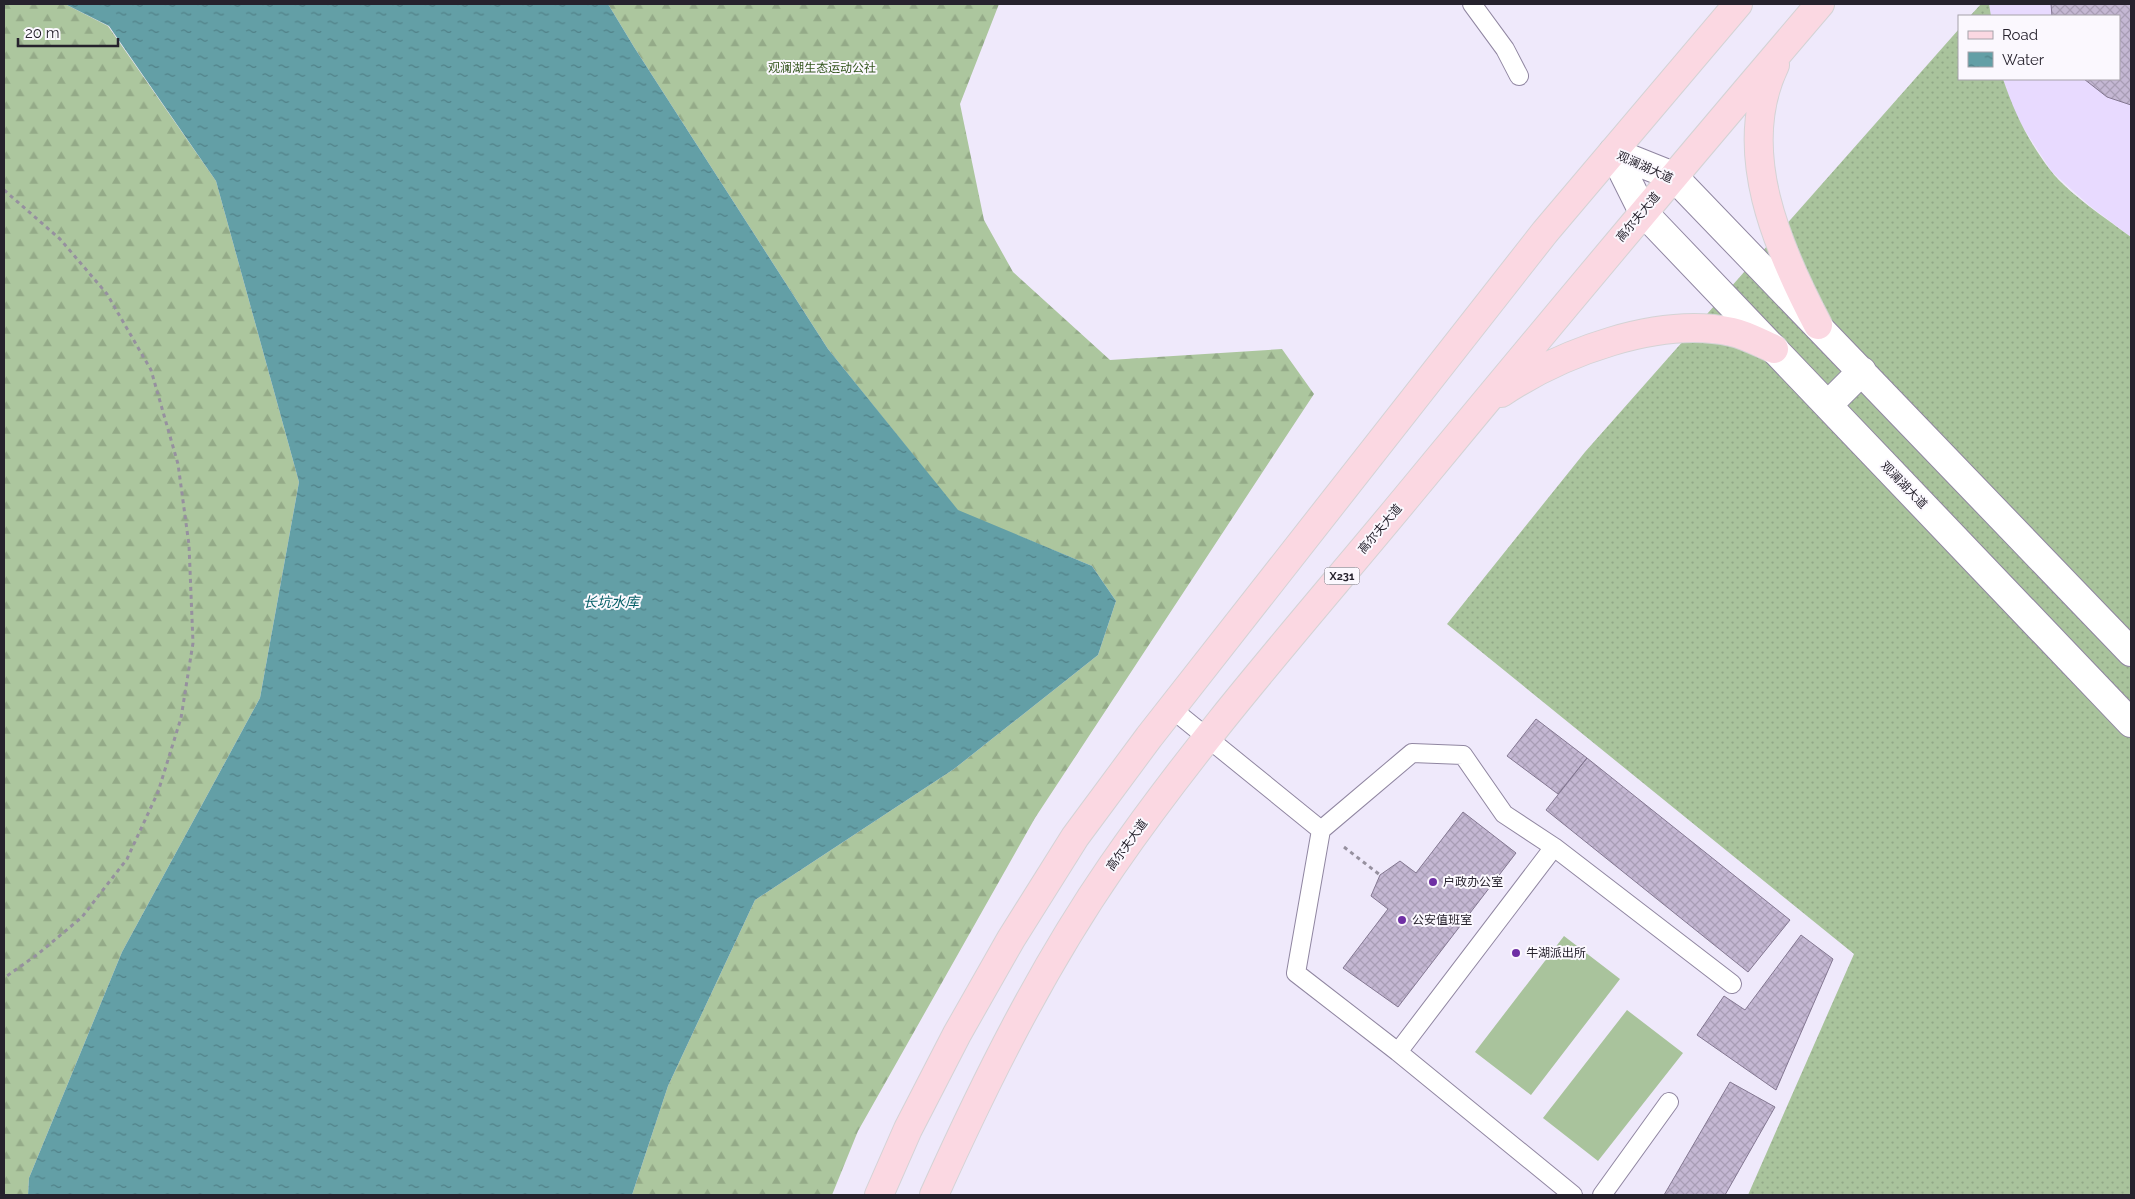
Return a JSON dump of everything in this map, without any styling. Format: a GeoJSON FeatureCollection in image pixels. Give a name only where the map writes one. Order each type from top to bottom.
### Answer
{"type":"FeatureCollection","features":[{"type":"Feature","properties":{"kind":"main road"},"geometry":{"type":"LineString","coordinates":[[879,1195],[908,1129],[957,1034],[1011,939],[1075,837],[1172,709],[1546,232],[1738,4]]}},
{"type":"Feature","properties":{"kind":"main road","name":"高尔夫大道"},"geometry":{"type":"LineString","coordinates":[[934,1195],[981,1090],[1046,970],[1110,868],[1185,765],[1673,176],[1820,4]]}},
{"type":"Feature","properties":{"kind":"main road"},"geometry":{"type":"LineString","coordinates":[[1784,46],[1767,81],[1760,117],[1760,155],[1765,194],[1778,239],[1794,279],[1818,325]]}},
{"type":"Feature","properties":{"kind":"main road"},"geometry":{"type":"LineString","coordinates":[[1481,407],[1519,381],[1564,359],[1611,342],[1658,331],[1703,328],[1733,332],[1774,349]]}},
{"type":"Feature","properties":{"kind":"street","name":"观澜湖大道"},"geometry":{"type":"LineString","coordinates":[[1613,152],[1673,176],[2131,652]]}},
{"type":"Feature","properties":{"kind":"street","name":"观澜湖大道"},"geometry":{"type":"LineString","coordinates":[[1613,152],[1643,212],[2131,723]]}},
{"type":"Feature","properties":{"kind":"street"},"geometry":{"type":"LineString","coordinates":[[1828,405],[1862,371]]}},
{"type":"Feature","properties":{"kind":"lane"},"geometry":{"type":"LineString","coordinates":[[1472,4],[1497,36],[1519,76]]}},
{"type":"Feature","properties":{"kind":"lane"},"geometry":{"type":"LineString","coordinates":[[1172,709],[1322,830]]}},
{"type":"Feature","properties":{"kind":"lane"},"geometry":{"type":"LineString","coordinates":[[1573,1195],[1398,1052],[1296,973],[1322,830],[1412,753],[1464,755],[1504,814],[1554,847],[1732,984]]}},
{"type":"Feature","properties":{"kind":"lane"},"geometry":{"type":"LineString","coordinates":[[1398,1052],[1554,847]]}},
{"type":"Feature","properties":{"kind":"lane"},"geometry":{"type":"LineString","coordinates":[[1602,1195],[1669,1102]]}},
{"type":"Feature","properties":{"kind":"path"},"geometry":{"type":"LineString","coordinates":[[4,190],[60,239],[107,294],[150,370],[178,464],[189,545],[193,644],[181,718],[158,792],[127,859],[82,917],[38,954],[4,978]]}},
{"type":"Feature","properties":{"kind":"path"},"geometry":{"type":"LineString","coordinates":[[1322,830],[1380,875]]}},
{"type":"Feature","properties":{"kind":"shaded area"},"geometry":{"type":"Polygon","coordinates":[[[1981,4],[1989,4],[1991,15],[1971,15],[1981,4]]]}},
{"type":"Feature","properties":{"kind":"shaded area"},"geometry":{"type":"Polygon","coordinates":[[[1989,4],[2131,4],[2131,237],[2090,206],[2052,172],[2015,115],[2003,80],[2120,80],[2120,15],[1991,15],[1989,4]]]}},
{"type":"Feature","properties":{"kind":"shaded area"},"geometry":{"type":"Polygon","coordinates":[[[1958,30],[1958,80],[2003,80],[2023,127],[2051,171],[2078,197],[2131,237],[2131,1195],[1748,1195],[1854,954],[1447,624],[1585,452],[1958,30]]]}},
{"type":"Feature","properties":{"kind":"shaded area"},"geometry":{"type":"Polygon","coordinates":[[[1564,936],[1620,979],[1531,1095],[1475,1052],[1564,936]]]}},
{"type":"Feature","properties":{"kind":"shaded area"},"geometry":{"type":"Polygon","coordinates":[[[1627,1010],[1683,1053],[1598,1161],[1543,1118],[1627,1010]]]}},
{"type":"Feature","properties":{"kind":"green space"},"geometry":{"type":"Polygon","coordinates":[[[4,4],[65,4],[108,26],[216,181],[299,482],[260,698],[122,952],[29,1178],[28,1195],[4,1195],[4,4]]]}},
{"type":"Feature","properties":{"kind":"green space","name":"观澜湖生态运动公社"},"geometry":{"type":"Polygon","coordinates":[[[608,4],[999,4],[960,104],[984,220],[1013,272],[1110,360],[1282,349],[1314,394],[1035,818],[858,1131],[832,1195],[632,1195],[668,1086],[755,900],[954,769],[1098,655],[1116,601],[1092,566],[958,511],[828,349],[608,4]]]}},
{"type":"Feature","properties":{"kind":"water","name":"长坑水库"},"geometry":{"type":"Polygon","coordinates":[[[65,4],[608,4],[828,349],[958,510],[1092,566],[1116,601],[1098,655],[954,769],[755,900],[668,1086],[632,1195],[28,1195],[29,1178],[122,952],[260,698],[299,482],[216,181],[109,26],[65,4]]]}},
{"type":"Feature","properties":{"kind":"building"},"geometry":{"type":"Polygon","coordinates":[[[2051,4],[2131,4],[2131,105],[2107,97],[2085,80],[2120,80],[2120,15],[2052,15],[2051,4]]]}},
{"type":"Feature","properties":{"kind":"building"},"geometry":{"type":"Polygon","coordinates":[[[1536,719],[1587,758],[1558,794],[1507,756],[1536,719]]]}},
{"type":"Feature","properties":{"kind":"building"},"geometry":{"type":"Polygon","coordinates":[[[1587,758],[1790,920],[1748,972],[1546,810],[1587,758]]]}},
{"type":"Feature","properties":{"kind":"building"},"geometry":{"type":"Polygon","coordinates":[[[1463,812],[1516,853],[1398,1007],[1343,968],[1388,909],[1371,896],[1380,875],[1400,861],[1416,873],[1463,812]]]}},
{"type":"Feature","properties":{"kind":"building"},"geometry":{"type":"Polygon","coordinates":[[[1801,935],[1833,959],[1776,1090],[1697,1035],[1724,996],[1745,1010],[1801,935]]]}},
{"type":"Feature","properties":{"kind":"building"},"geometry":{"type":"Polygon","coordinates":[[[1730,1082],[1775,1107],[1725,1195],[1664,1195],[1730,1082]]]}},
{"type":"Feature","properties":{"kind":"place","name":"户政办公室"},"geometry":{"type":"Point","coordinates":[1433,882]}},
{"type":"Feature","properties":{"kind":"place","name":"公安值班室"},"geometry":{"type":"Point","coordinates":[1402,920]}},
{"type":"Feature","properties":{"kind":"place","name":"牛湖派出所"},"geometry":{"type":"Point","coordinates":[1516,953]}}]}
